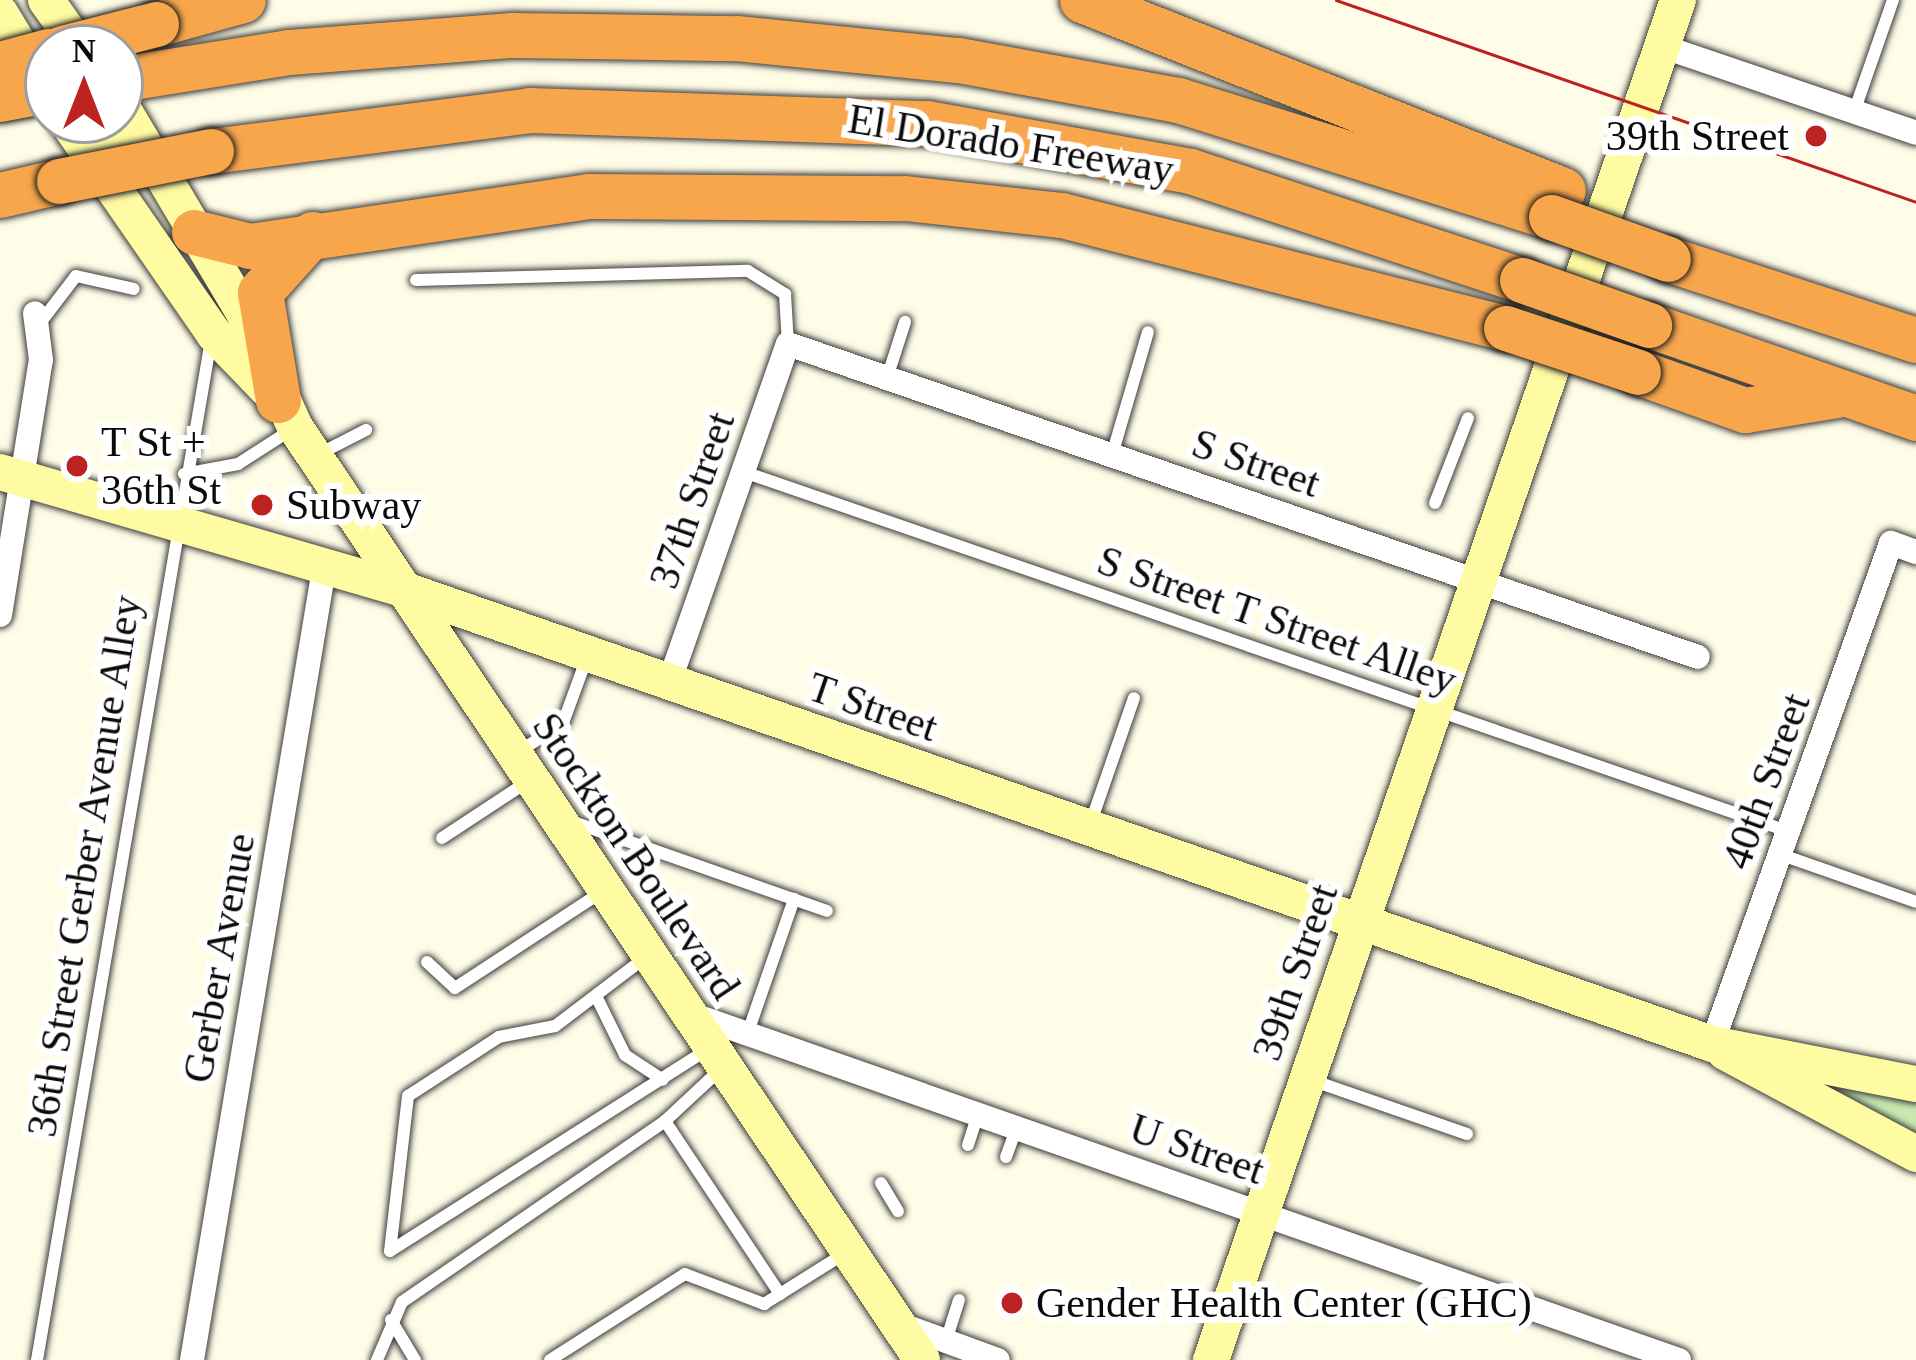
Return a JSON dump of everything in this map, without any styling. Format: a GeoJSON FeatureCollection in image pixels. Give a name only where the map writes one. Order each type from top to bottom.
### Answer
{"type":"FeatureCollection","features":[{"type":"Feature","properties":{"kind":"highway"},"geometry":{"type":"LineString","coordinates":[[144,27],[243,0]]}},
{"type":"Feature","properties":{"kind":"highway"},"geometry":{"type":"LineString","coordinates":[[1082,0],[1557,203],[1916,340]]}},
{"type":"Feature","properties":{"kind":"highway","name":"El Dorado Freeway"},"geometry":{"type":"LineString","coordinates":[[144,76],[512,35],[736,38],[958,60],[1178,100],[1557,203]]}},
{"type":"Feature","properties":{"kind":"highway","name":"El Dorado Freeway"},"geometry":{"type":"LineString","coordinates":[[0,195],[211,151],[529,110],[927,123],[1190,170],[1916,418]]}},
{"type":"Feature","properties":{"kind":"highway"},"geometry":{"type":"LineString","coordinates":[[194,232],[250,246],[313,233],[587,196],[905,198],[1062,215],[1506,328],[1745,410],[1845,393]]}},
{"type":"Feature","properties":{"kind":"highway"},"geometry":{"type":"LineString","coordinates":[[296,428],[260,292],[313,233]]}},
{"type":"Feature","properties":{"kind":"street","name":"39th Street"},"geometry":{"type":"LineString","coordinates":[[1210,1360],[1678,0]]}},
{"type":"Feature","properties":{"kind":"street"},"geometry":{"type":"LineString","coordinates":[[0,14],[24,52]]}},
{"type":"Feature","properties":{"kind":"street"},"geometry":{"type":"LineString","coordinates":[[1661,46],[1916,133]]}},
{"type":"Feature","properties":{"kind":"street","name":"Stockton Boulevard"},"geometry":{"type":"LineString","coordinates":[[83,144],[214,334],[296,428]]}},
{"type":"Feature","properties":{"kind":"street"},"geometry":{"type":"LineString","coordinates":[[115,144],[168,226],[194,232]]}},
{"type":"Feature","properties":{"kind":"street","name":"Stockton Boulevard"},"geometry":{"type":"LineString","coordinates":[[143,144],[296,428],[897,1324],[934,1350]]}},
{"type":"Feature","properties":{"kind":"street"},"geometry":{"type":"LineString","coordinates":[[0,615],[11,475],[35,320]]}},
{"type":"Feature","properties":{"kind":"street","name":"S Street"},"geometry":{"type":"LineString","coordinates":[[788,344],[1698,656]]}},
{"type":"Feature","properties":{"kind":"street","name":"37th Street"},"geometry":{"type":"LineString","coordinates":[[669,683],[788,344]]}},
{"type":"Feature","properties":{"kind":"street","name":"T Street"},"geometry":{"type":"LineString","coordinates":[[11,475],[402,589],[1712,1044],[1916,1084]]}},
{"type":"Feature","properties":{"kind":"street","name":"40th Street"},"geometry":{"type":"LineString","coordinates":[[1712,1044],[1891,543],[1916,551]]}},
{"type":"Feature","properties":{"kind":"street","name":"Gerber Avenue"},"geometry":{"type":"LineString","coordinates":[[192,1360],[325,569]]}},
{"type":"Feature","properties":{"kind":"street","name":"U Street"},"geometry":{"type":"LineString","coordinates":[[688,1013],[1679,1360]]}},
{"type":"Feature","properties":{"kind":"street","name":"T Street"},"geometry":{"type":"LineString","coordinates":[[1712,1044],[1916,1154]]}},
{"type":"Feature","properties":{"kind":"street"},"geometry":{"type":"LineString","coordinates":[[934,1350],[998,1360]]}},
{"type":"Feature","properties":{"kind":"lane"},"geometry":{"type":"LineString","coordinates":[[1854,112],[1893,0]]}},
{"type":"Feature","properties":{"kind":"lane"},"geometry":{"type":"LineString","coordinates":[[416,280],[748,271],[784,294],[788,344]]}},
{"type":"Feature","properties":{"kind":"lane"},"geometry":{"type":"LineString","coordinates":[[35,320],[76,276],[134,289]]}},
{"type":"Feature","properties":{"kind":"lane"},"geometry":{"type":"LineString","coordinates":[[887,378],[905,322]]}},
{"type":"Feature","properties":{"kind":"lane"},"geometry":{"type":"LineString","coordinates":[[1112,455],[1148,332]]}},
{"type":"Feature","properties":{"kind":"lane","name":"36th Street Gerber Avenue Alley"},"geometry":{"type":"LineString","coordinates":[[37,1360],[173,524],[214,334]]}},
{"type":"Feature","properties":{"kind":"lane"},"geometry":{"type":"LineString","coordinates":[[1436,502],[1468,418]]}},
{"type":"Feature","properties":{"kind":"lane"},"geometry":{"type":"LineString","coordinates":[[184,474],[238,464],[296,428],[366,430]]}},
{"type":"Feature","properties":{"kind":"lane","name":"S Street T Street Alley"},"geometry":{"type":"LineString","coordinates":[[743,471],[1432,708],[1786,844],[1916,902]]}},
{"type":"Feature","properties":{"kind":"lane"},"geometry":{"type":"LineString","coordinates":[[442,838],[522,767],[563,723],[588,655]]}},
{"type":"Feature","properties":{"kind":"lane"},"geometry":{"type":"LineString","coordinates":[[1089,829],[1134,698]]}},
{"type":"Feature","properties":{"kind":"lane"},"geometry":{"type":"LineString","coordinates":[[555,815],[827,910]]}},
{"type":"Feature","properties":{"kind":"lane"},"geometry":{"type":"LineString","coordinates":[[427,962],[455,988],[604,890]]}},
{"type":"Feature","properties":{"kind":"lane"},"geometry":{"type":"LineString","coordinates":[[748,1032],[794,899]]}},
{"type":"Feature","properties":{"kind":"lane"},"geometry":{"type":"LineString","coordinates":[[646,956],[555,1026],[499,1037],[408,1096],[390,1250],[663,1080],[717,1058]]}},
{"type":"Feature","properties":{"kind":"lane"},"geometry":{"type":"LineString","coordinates":[[596,996],[625,1055],[663,1080]]}},
{"type":"Feature","properties":{"kind":"lane"},"geometry":{"type":"LineString","coordinates":[[377,1360],[391,1320],[665,1120],[717,1058]]}},
{"type":"Feature","properties":{"kind":"lane"},"geometry":{"type":"LineString","coordinates":[[1307,1078],[1467,1134]]}},
{"type":"Feature","properties":{"kind":"lane"},"geometry":{"type":"LineString","coordinates":[[968,1145],[978,1114]]}},
{"type":"Feature","properties":{"kind":"lane"},"geometry":{"type":"LineString","coordinates":[[665,1120],[779,1294]]}},
{"type":"Feature","properties":{"kind":"lane"},"geometry":{"type":"LineString","coordinates":[[1006,1157],[1016,1127]]}},
{"type":"Feature","properties":{"kind":"lane"},"geometry":{"type":"LineString","coordinates":[[881,1183],[898,1210]]}},
{"type":"Feature","properties":{"kind":"lane"},"geometry":{"type":"LineString","coordinates":[[550,1360],[685,1274],[764,1304],[848,1251]]}},
{"type":"Feature","properties":{"kind":"lane"},"geometry":{"type":"LineString","coordinates":[[934,1350],[958,1300]]}},
{"type":"Feature","properties":{"kind":"lane"},"geometry":{"type":"LineString","coordinates":[[391,1320],[416,1360]]}},
{"type":"Feature","properties":{"kind":"green space"},"geometry":{"type":"Polygon","coordinates":[[[1744,1055],[1916,1091],[1916,1146],[1744,1055]]]}},
{"type":"Feature","properties":{"kind":"tram line"},"geometry":{"type":"LineString","coordinates":[[1336,0],[1916,202]]}},
{"type":"Feature","properties":{"kind":"place","name":"39th Street"},"geometry":{"type":"Point","coordinates":[1816,136]}},
{"type":"Feature","properties":{"kind":"place","name":"T St + 36th St"},"geometry":{"type":"Point","coordinates":[77,466]}},
{"type":"Feature","properties":{"kind":"place","name":"Subway"},"geometry":{"type":"Point","coordinates":[262,505]}},
{"type":"Feature","properties":{"kind":"place","name":"Gender Health Center (GHC)"},"geometry":{"type":"Point","coordinates":[1012,1303]}}]}
